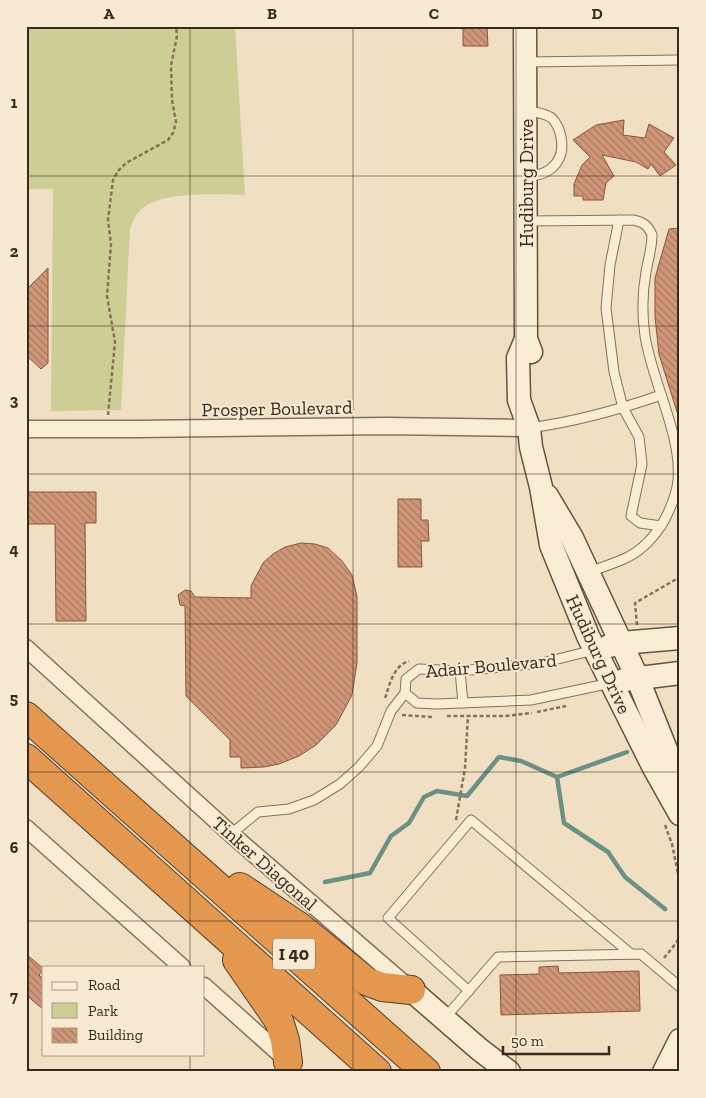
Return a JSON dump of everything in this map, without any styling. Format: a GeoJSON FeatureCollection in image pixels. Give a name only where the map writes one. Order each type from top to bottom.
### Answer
{"type":"FeatureCollection","features":[{"type":"Feature","properties":{"kind":"highway","name":"I 40"},"geometry":{"type":"LineString","coordinates":[[26,716],[426,1072]]}},
{"type":"Feature","properties":{"kind":"highway","name":"I 40"},"geometry":{"type":"LineString","coordinates":[[26,758],[377,1072]]}},
{"type":"Feature","properties":{"kind":"highway"},"geometry":{"type":"LineString","coordinates":[[162,836],[300,927],[366,981],[382,987],[411,990]]}},
{"type":"Feature","properties":{"kind":"highway"},"geometry":{"type":"LineString","coordinates":[[212,923],[279,1021],[294,1067]]}},
{"type":"Feature","properties":{"kind":"street","name":"Hudiburg Drive"},"geometry":{"type":"LineString","coordinates":[[525,26],[526,340],[518,358],[519,400],[529,428],[541,486],[550,545],[595,650],[652,766],[671,816]]}},
{"type":"Feature","properties":{"kind":"street","name":"Prosper Boulevard"},"geometry":{"type":"LineString","coordinates":[[26,429],[109,430],[387,426],[529,428]]}},
{"type":"Feature","properties":{"kind":"street","name":"Hudiburg Drive"},"geometry":{"type":"LineString","coordinates":[[541,486],[572,538],[637,677],[669,757],[680,796]]}},
{"type":"Feature","properties":{"kind":"street","name":"Adair Boulevard"},"geometry":{"type":"LineString","coordinates":[[595,650],[618,637],[680,638]]}},
{"type":"Feature","properties":{"kind":"street","name":"Tinker Diagonal"},"geometry":{"type":"LineString","coordinates":[[26,648],[231,834],[509,1072]]}},
{"type":"Feature","properties":{"kind":"street","name":"Adair Boulevard"},"geometry":{"type":"LineString","coordinates":[[611,683],[637,677],[680,673]]}},
{"type":"Feature","properties":{"kind":"street"},"geometry":{"type":"LineString","coordinates":[[26,828],[181,966]]}},
{"type":"Feature","properties":{"kind":"street"},"geometry":{"type":"LineString","coordinates":[[205,987],[294,1067]]}},
{"type":"Feature","properties":{"kind":"street"},"geometry":{"type":"LineString","coordinates":[[664,1072],[680,1040]]}},
{"type":"Feature","properties":{"kind":"lane"},"geometry":{"type":"LineString","coordinates":[[525,62],[680,60]]}},
{"type":"Feature","properties":{"kind":"lane"},"geometry":{"type":"LineString","coordinates":[[526,110],[550,116],[559,128],[562,141],[561,155],[556,164],[543,174],[526,176]]}},
{"type":"Feature","properties":{"kind":"lane"},"geometry":{"type":"LineString","coordinates":[[619,220],[610,265],[606,308],[614,372],[624,408],[639,437],[642,464],[631,516],[640,523],[661,526]]}},
{"type":"Feature","properties":{"kind":"lane"},"geometry":{"type":"LineString","coordinates":[[526,221],[633,220],[642,222],[649,227],[652,235],[642,295],[645,337],[678,461],[678,481],[675,496],[661,526],[652,539],[628,557],[588,572]]}},
{"type":"Feature","properties":{"kind":"lane"},"geometry":{"type":"LineString","coordinates":[[529,428],[546,426],[624,408],[661,395]]}},
{"type":"Feature","properties":{"kind":"lane","name":"Adair Boulevard"},"geometry":{"type":"LineString","coordinates":[[231,834],[258,812],[289,809],[314,800],[340,784],[359,767],[377,746],[392,711],[405,693],[406,679],[419,669],[460,670],[542,664],[595,650]]}},
{"type":"Feature","properties":{"kind":"lane"},"geometry":{"type":"LineString","coordinates":[[460,670],[463,703]]}},
{"type":"Feature","properties":{"kind":"lane","name":"Adair Boulevard"},"geometry":{"type":"LineString","coordinates":[[405,693],[416,703],[436,704],[531,700],[611,683]]}},
{"type":"Feature","properties":{"kind":"lane"},"geometry":{"type":"LineString","coordinates":[[469,991],[388,918],[472,820],[631,954]]}},
{"type":"Feature","properties":{"kind":"lane"},"geometry":{"type":"LineString","coordinates":[[444,1018],[498,957],[641,954],[680,987]]}},
{"type":"Feature","properties":{"kind":"path"},"geometry":{"type":"LineString","coordinates":[[109,430],[108,411],[116,342],[107,296],[111,244],[108,220],[113,180],[126,163],[168,140],[173,133],[176,122],[170,80],[177,36],[176,26]]}},
{"type":"Feature","properties":{"kind":"path"},"geometry":{"type":"LineString","coordinates":[[618,637],[637,625],[635,603],[680,577]]}},
{"type":"Feature","properties":{"kind":"path"},"geometry":{"type":"LineString","coordinates":[[385,698],[393,675],[402,663],[417,659]]}},
{"type":"Feature","properties":{"kind":"path"},"geometry":{"type":"LineString","coordinates":[[457,812],[463,780],[468,716]]}},
{"type":"Feature","properties":{"kind":"path"},"geometry":{"type":"LineString","coordinates":[[671,816],[672,844],[680,884]]}},
{"type":"Feature","properties":{"kind":"path"},"geometry":{"type":"LineString","coordinates":[[656,967],[677,942],[680,934]]}},
{"type":"Feature","properties":{"kind":"green space"},"geometry":{"type":"Polygon","coordinates":[[[26,26],[235,26],[245,195],[203,194],[172,197],[158,200],[146,206],[135,217],[130,228],[121,410],[51,411],[53,189],[26,189],[26,26]]]}},
{"type":"Feature","properties":{"kind":"building"},"geometry":{"type":"Polygon","coordinates":[[[463,26],[487,26],[488,46],[463,46],[463,26]]]}},
{"type":"Feature","properties":{"kind":"building"},"geometry":{"type":"Polygon","coordinates":[[[624,120],[623,135],[645,138],[649,124],[674,138],[664,152],[676,165],[660,176],[651,164],[648,169],[636,162],[602,155],[614,176],[606,183],[603,200],[583,200],[583,196],[574,196],[574,184],[582,165],[590,157],[573,140],[596,125],[624,120]]]}},
{"type":"Feature","properties":{"kind":"building"},"geometry":{"type":"Polygon","coordinates":[[[680,228],[680,411],[677,412],[659,354],[655,317],[655,278],[669,229],[680,228]]]}},
{"type":"Feature","properties":{"kind":"building"},"geometry":{"type":"Polygon","coordinates":[[[48,268],[48,363],[41,369],[26,355],[26,290],[48,268]]]}},
{"type":"Feature","properties":{"kind":"building"},"geometry":{"type":"Polygon","coordinates":[[[26,492],[96,492],[96,523],[85,523],[86,621],[56,621],[55,524],[26,524],[26,492]]]}},
{"type":"Feature","properties":{"kind":"building"},"geometry":{"type":"Polygon","coordinates":[[[398,499],[421,499],[421,520],[428,520],[429,541],[421,541],[422,567],[398,567],[398,499]]]}},
{"type":"Feature","properties":{"kind":"building"},"geometry":{"type":"Polygon","coordinates":[[[301,543],[315,544],[328,548],[342,561],[352,575],[357,597],[357,663],[352,695],[336,725],[316,745],[299,756],[279,764],[241,768],[241,757],[230,757],[230,740],[186,696],[185,606],[180,605],[178,595],[185,590],[191,591],[195,597],[251,598],[251,586],[263,563],[285,547],[301,543]]]}},
{"type":"Feature","properties":{"kind":"building"},"geometry":{"type":"Polygon","coordinates":[[[26,954],[42,967],[39,975],[42,978],[42,1008],[26,995],[26,954]]]}},
{"type":"Feature","properties":{"kind":"building"},"geometry":{"type":"Polygon","coordinates":[[[558,966],[559,973],[639,971],[640,1011],[501,1015],[500,975],[539,974],[539,967],[558,966]]]}},
{"type":"Feature","properties":{"kind":"waterway"},"geometry":{"type":"LineString","coordinates":[[557,777],[627,752]]}},
{"type":"Feature","properties":{"kind":"waterway"},"geometry":{"type":"LineString","coordinates":[[325,882],[370,873],[391,836],[409,823],[424,797],[437,791],[467,796],[499,757],[521,761],[557,777],[564,823],[608,852],[625,877],[665,909]]}}]}
